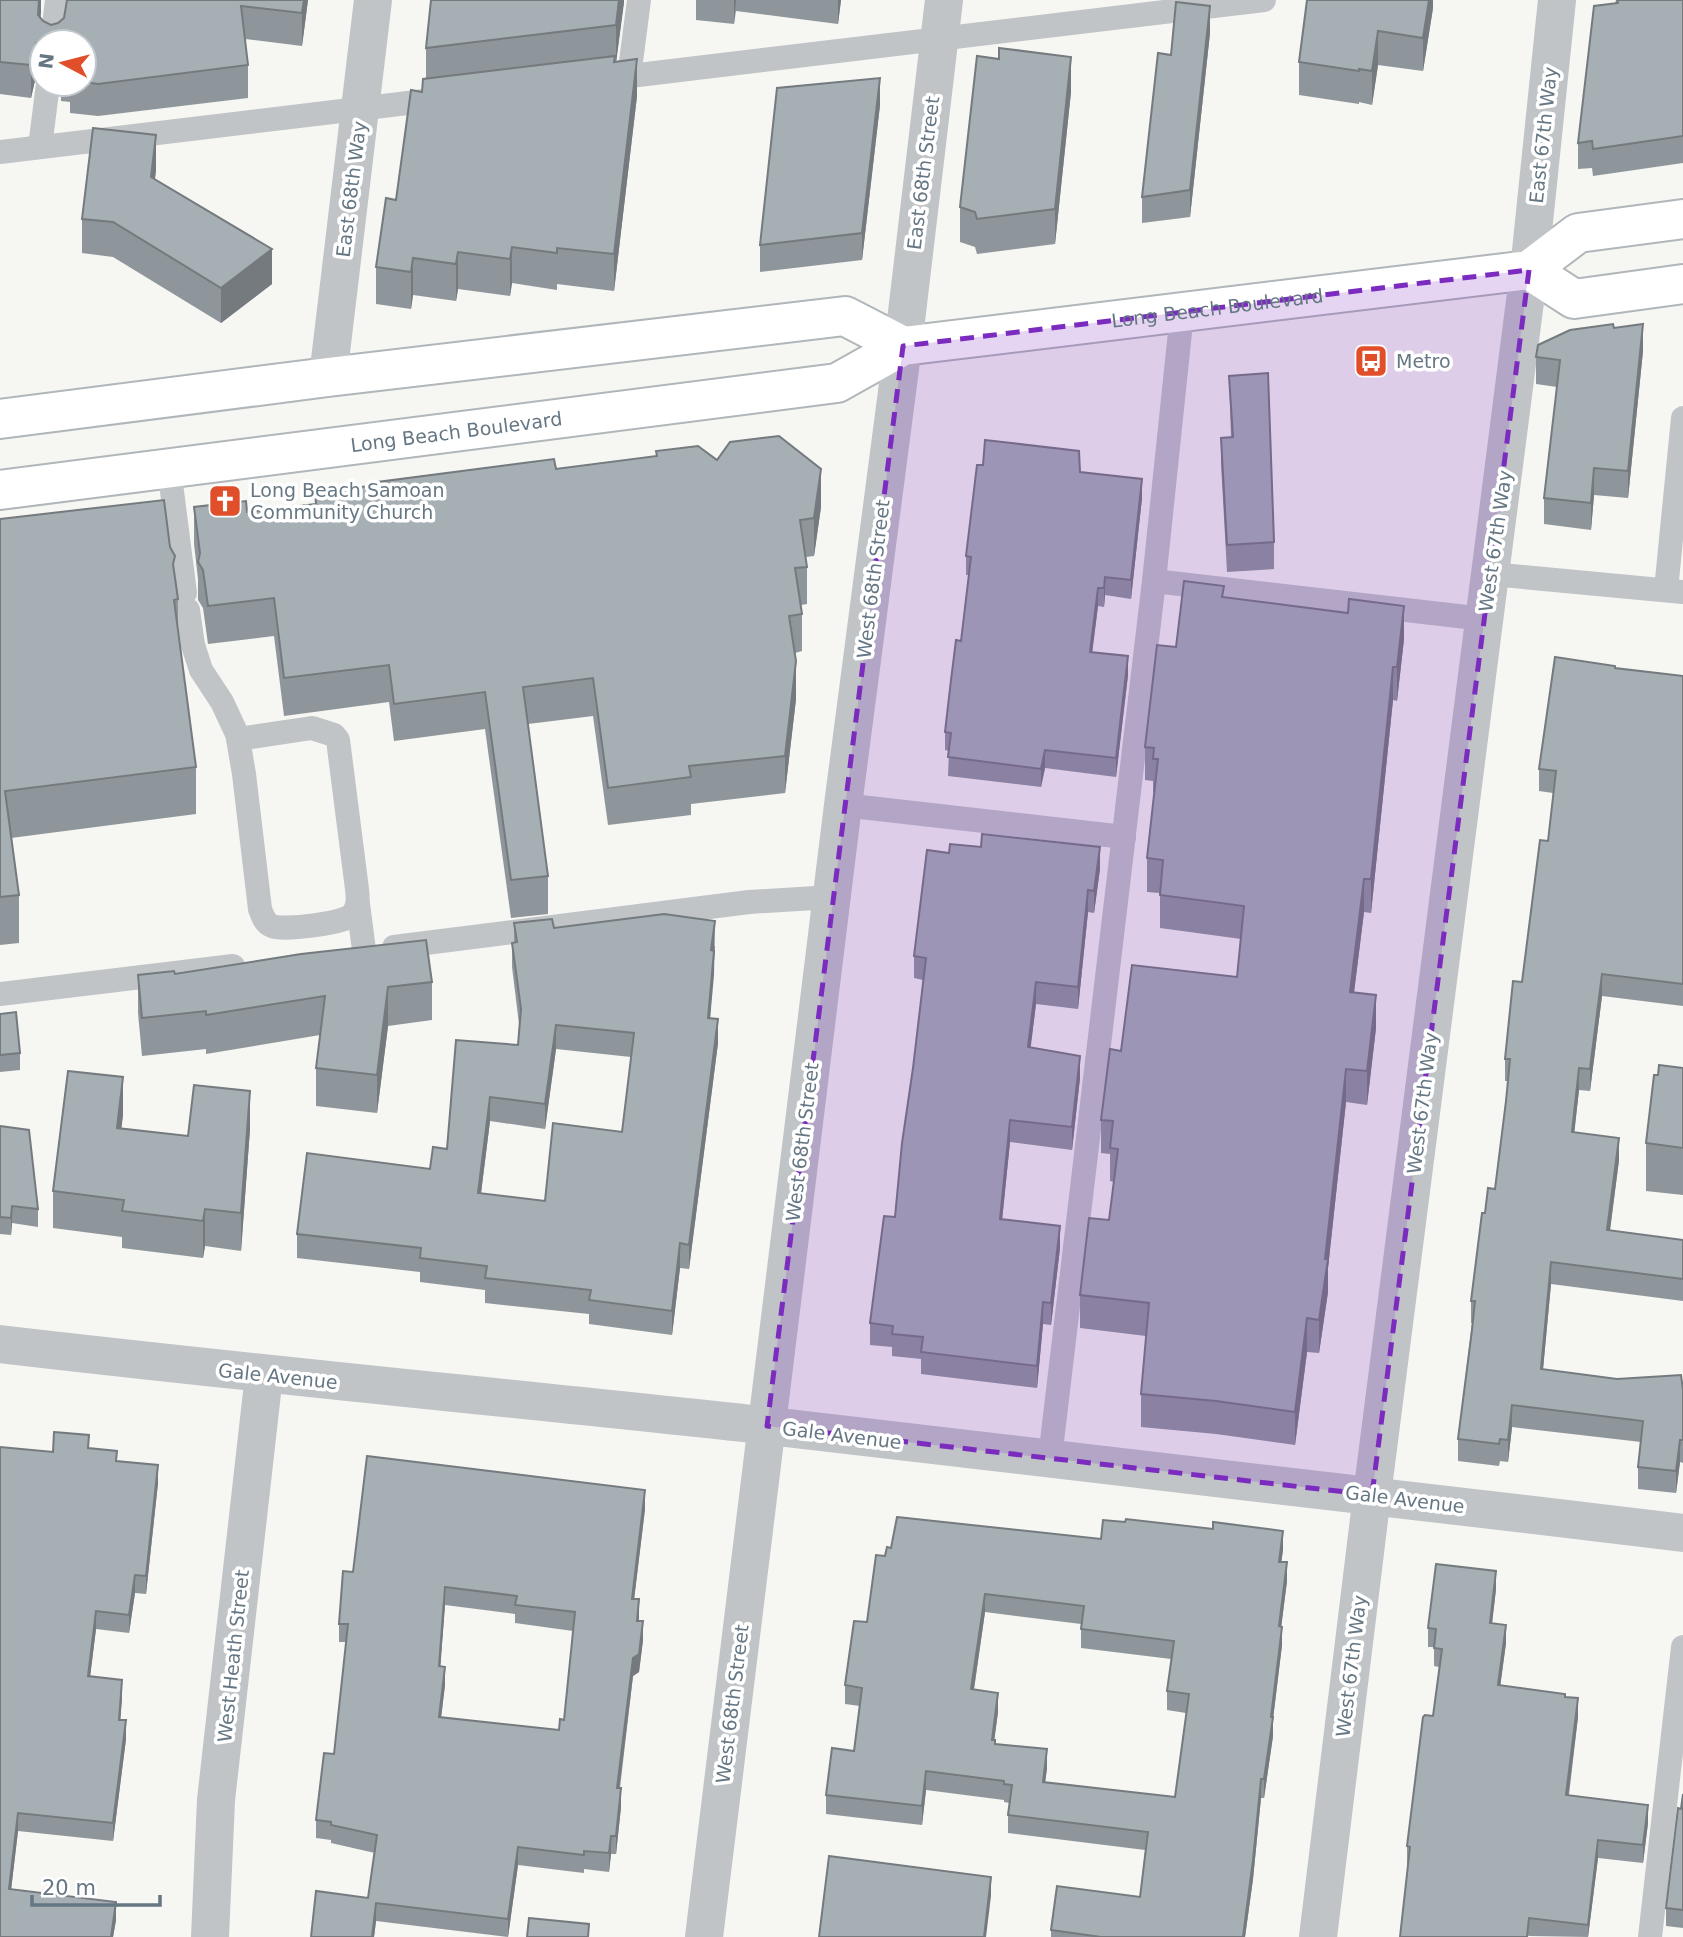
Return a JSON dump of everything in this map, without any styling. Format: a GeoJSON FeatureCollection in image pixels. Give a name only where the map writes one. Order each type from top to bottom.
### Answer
{"type":"FeatureCollection","features":[{"type":"Feature","properties":{"kind":"main road","name":"Long Beach Boulevard"},"geometry":{"type":"LineString","coordinates":[[0,489],[837,383],[903,346],[1529,270],[1578,233],[1683,219]]}},
{"type":"Feature","properties":{"kind":"main road"},"geometry":{"type":"LineString","coordinates":[[1529,270],[1574,299],[1683,284]]}},
{"type":"Feature","properties":{"kind":"main road"},"geometry":{"type":"LineString","coordinates":[[0,419],[845,316],[903,346]]}},
{"type":"Feature","properties":{"kind":"street","name":"East 68th Way"},"geometry":{"type":"LineString","coordinates":[[328,377],[373,0]]}},
{"type":"Feature","properties":{"kind":"street","name":"East 68th Street"},"geometry":{"type":"LineString","coordinates":[[903,346],[944,0]]}},
{"type":"Feature","properties":{"kind":"street","name":"East 67th Way"},"geometry":{"type":"LineString","coordinates":[[1529,270],[1557,0]]}},
{"type":"Feature","properties":{"kind":"street","name":"West 67th Way"},"geometry":{"type":"LineString","coordinates":[[1318,1937],[1529,270]]}},
{"type":"Feature","properties":{"kind":"street","name":"West 68th Street"},"geometry":{"type":"LineString","coordinates":[[704,1937],[843,805],[903,346]]}},
{"type":"Feature","properties":{"kind":"street","name":"Gale Avenue"},"geometry":{"type":"LineString","coordinates":[[0,1344],[264,1375],[767,1426],[1683,1533]]}},
{"type":"Feature","properties":{"kind":"street","name":"West Heath Street"},"geometry":{"type":"LineString","coordinates":[[210,1937],[216,1800],[264,1375]]}},
{"type":"Feature","properties":{"kind":"lane"},"geometry":{"type":"LineString","coordinates":[[54,28],[57,0]]}},
{"type":"Feature","properties":{"kind":"lane"},"geometry":{"type":"LineString","coordinates":[[629,77],[639,0]]}},
{"type":"Feature","properties":{"kind":"lane"},"geometry":{"type":"LineString","coordinates":[[589,81],[1225,2],[1264,0]]}},
{"type":"Feature","properties":{"kind":"lane"},"geometry":{"type":"LineString","coordinates":[[0,152],[468,96]]}},
{"type":"Feature","properties":{"kind":"lane"},"geometry":{"type":"LineString","coordinates":[[40,147],[46,98]]}},
{"type":"Feature","properties":{"kind":"lane"},"geometry":{"type":"LineString","coordinates":[[1050,1458],[1154,581],[1182,313]]}},
{"type":"Feature","properties":{"kind":"lane"},"geometry":{"type":"LineString","coordinates":[[1491,573],[1675,591],[1683,418]]}},
{"type":"Feature","properties":{"kind":"lane"},"geometry":{"type":"LineString","coordinates":[[169,468],[193,645],[201,670],[222,702],[238,739],[260,909],[264,921],[273,927],[341,921],[352,916],[358,904]]}},
{"type":"Feature","properties":{"kind":"lane"},"geometry":{"type":"LineString","coordinates":[[1154,581],[1484,619]]}},
{"type":"Feature","properties":{"kind":"lane"},"geometry":{"type":"LineString","coordinates":[[238,739],[312,728],[334,734],[338,740],[364,950]]}},
{"type":"Feature","properties":{"kind":"lane"},"geometry":{"type":"LineString","coordinates":[[843,805],[1124,837]]}},
{"type":"Feature","properties":{"kind":"lane"},"geometry":{"type":"LineString","coordinates":[[337,954],[750,902],[832,897]]}},
{"type":"Feature","properties":{"kind":"lane"},"geometry":{"type":"LineString","coordinates":[[0,994],[256,963]]}},
{"type":"Feature","properties":{"kind":"lane"},"geometry":{"type":"LineString","coordinates":[[1650,1937],[1683,1647]]}},
{"type":"Feature","properties":{"kind":"highlighted area"},"geometry":{"type":"Polygon","coordinates":[[[1529,270],[1372,1495],[767,1426],[903,346],[1529,270]]]}},
{"type":"Feature","properties":{"kind":"building"},"geometry":{"type":"Polygon","coordinates":[[[0,0],[39,0],[38,15],[51,25],[64,18],[67,0],[304,0],[302,13],[241,6],[248,65],[98,84],[98,28],[28,28],[28,65],[0,62],[0,0]]]}},
{"type":"Feature","properties":{"kind":"building"},"geometry":{"type":"Polygon","coordinates":[[[431,0],[619,0],[616,25],[426,48],[431,0]]]}},
{"type":"Feature","properties":{"kind":"building"},"geometry":{"type":"Polygon","coordinates":[[[1307,0],[1429,0],[1423,38],[1378,31],[1372,71],[1299,62],[1307,0]]]}},
{"type":"Feature","properties":{"kind":"building"},"geometry":{"type":"Polygon","coordinates":[[[1617,0],[1683,0],[1683,136],[1593,149],[1592,141],[1578,143],[1594,6],[1618,3],[1617,0]]]}},
{"type":"Feature","properties":{"kind":"building"},"geometry":{"type":"Polygon","coordinates":[[[1176,2],[1210,6],[1190,190],[1142,197],[1158,53],[1171,55],[1176,2]]]}},
{"type":"Feature","properties":{"kind":"building"},"geometry":{"type":"Polygon","coordinates":[[[999,48],[1071,57],[1055,209],[977,219],[975,212],[960,207],[977,56],[999,59],[999,48]]]}},
{"type":"Feature","properties":{"kind":"building"},"geometry":{"type":"Polygon","coordinates":[[[615,56],[614,62],[637,59],[614,254],[557,248],[557,253],[512,247],[510,259],[458,252],[456,264],[413,258],[411,272],[376,267],[386,198],[396,200],[411,90],[422,92],[423,79],[615,56]]]}},
{"type":"Feature","properties":{"kind":"building"},"geometry":{"type":"Polygon","coordinates":[[[880,78],[862,233],[760,245],[777,88],[880,78]]]}},
{"type":"Feature","properties":{"kind":"building"},"geometry":{"type":"Polygon","coordinates":[[[93,128],[156,135],[151,177],[272,249],[221,288],[113,222],[82,219],[93,128]]]}},
{"type":"Feature","properties":{"kind":"building"},"geometry":{"type":"Polygon","coordinates":[[[1613,324],[1614,328],[1643,324],[1628,471],[1594,468],[1591,503],[1544,498],[1560,360],[1536,357],[1538,345],[1570,330],[1613,324]]]}},
{"type":"Feature","properties":{"kind":"building"},"geometry":{"type":"Polygon","coordinates":[[[1268,373],[1274,542],[1227,545],[1221,438],[1233,437],[1229,376],[1268,373]]]}},
{"type":"Feature","properties":{"kind":"building"},"geometry":{"type":"Polygon","coordinates":[[[779,436],[821,469],[814,518],[800,520],[807,567],[795,568],[802,614],[789,616],[796,661],[785,756],[689,766],[691,777],[608,788],[593,678],[523,687],[548,876],[511,880],[485,692],[394,704],[389,665],[284,678],[274,598],[208,606],[203,570],[198,562],[200,553],[194,507],[246,501],[247,512],[316,504],[315,492],[370,486],[370,483],[554,459],[556,469],[657,456],[656,451],[698,446],[717,460],[730,442],[779,436]]]}},
{"type":"Feature","properties":{"kind":"building"},"geometry":{"type":"Polygon","coordinates":[[[985,440],[1079,451],[1080,472],[1142,479],[1131,580],[1105,577],[1104,588],[1098,588],[1090,652],[1128,656],[1116,758],[1045,750],[1041,769],[948,757],[951,733],[945,732],[951,680],[956,640],[961,641],[971,557],[966,556],[977,465],[983,465],[985,440]]]}},
{"type":"Feature","properties":{"kind":"building"},"geometry":{"type":"Polygon","coordinates":[[[164,500],[170,547],[175,556],[173,564],[178,599],[174,600],[196,767],[5,791],[19,895],[0,897],[0,519],[164,500]]]}},
{"type":"Feature","properties":{"kind":"building"},"geometry":{"type":"Polygon","coordinates":[[[1184,581],[1224,586],[1222,597],[1348,613],[1349,599],[1404,606],[1397,667],[1393,667],[1371,879],[1364,879],[1350,992],[1376,995],[1367,1071],[1346,1069],[1325,1259],[1328,1259],[1319,1320],[1307,1318],[1295,1412],[1141,1394],[1149,1303],[1080,1295],[1089,1218],[1109,1220],[1118,1149],[1110,1148],[1113,1121],[1101,1120],[1110,1049],[1121,1051],[1132,965],[1237,977],[1244,906],[1160,895],[1163,860],[1147,858],[1158,759],[1153,759],[1154,748],[1145,747],[1157,645],[1176,647],[1184,581]]]}},
{"type":"Feature","properties":{"kind":"building"},"geometry":{"type":"Polygon","coordinates":[[[1555,657],[1683,676],[1683,984],[1602,974],[1590,1069],[1579,1068],[1572,1132],[1619,1138],[1607,1230],[1683,1240],[1683,1279],[1551,1262],[1541,1369],[1617,1379],[1681,1375],[1683,1440],[1680,1440],[1676,1471],[1638,1467],[1643,1421],[1512,1405],[1508,1440],[1500,1439],[1499,1444],[1458,1439],[1472,1330],[1475,1301],[1471,1301],[1482,1213],[1485,1213],[1488,1188],[1495,1189],[1506,1101],[1510,1059],[1505,1059],[1513,981],[1522,982],[1540,840],[1548,841],[1556,771],[1539,769],[1555,657]]]}},
{"type":"Feature","properties":{"kind":"building"},"geometry":{"type":"Polygon","coordinates":[[[982,834],[1100,847],[1094,891],[1088,890],[1078,987],[1036,982],[1028,1047],[1080,1056],[1072,1127],[1010,1120],[1000,1219],[1060,1226],[1051,1303],[1043,1302],[1037,1366],[921,1352],[923,1337],[892,1334],[893,1326],[870,1323],[884,1216],[895,1217],[913,1068],[926,958],[914,956],[927,850],[949,853],[950,844],[981,847],[982,834]]]}},
{"type":"Feature","properties":{"kind":"building"},"geometry":{"type":"Polygon","coordinates":[[[664,914],[715,921],[708,1018],[718,1019],[689,1245],[680,1243],[672,1311],[589,1300],[591,1290],[485,1278],[487,1266],[420,1258],[421,1248],[297,1234],[307,1153],[430,1169],[433,1147],[447,1149],[456,1040],[518,1045],[521,1009],[512,943],[517,942],[514,923],[552,919],[554,928],[664,914]],[[556,1025],[545,1104],[490,1097],[478,1193],[545,1201],[553,1123],[622,1132],[634,1033],[556,1025]]]}},
{"type":"Feature","properties":{"kind":"building"},"geometry":{"type":"Polygon","coordinates":[[[426,940],[432,982],[388,987],[377,1075],[316,1068],[325,996],[206,1015],[206,1011],[142,1018],[138,975],[174,971],[175,974],[301,954],[426,940]]]}},
{"type":"Feature","properties":{"kind":"building"},"geometry":{"type":"Polygon","coordinates":[[[16,1012],[20,1053],[0,1055],[0,1014],[16,1012]]]}},
{"type":"Feature","properties":{"kind":"building"},"geometry":{"type":"Polygon","coordinates":[[[1659,1065],[1683,1068],[1683,1148],[1646,1143],[1654,1075],[1658,1075],[1659,1065]]]}},
{"type":"Feature","properties":{"kind":"building"},"geometry":{"type":"Polygon","coordinates":[[[68,1071],[123,1077],[117,1128],[188,1136],[194,1085],[250,1091],[241,1213],[205,1209],[203,1221],[122,1211],[124,1200],[53,1191],[68,1071]]]}},
{"type":"Feature","properties":{"kind":"building"},"geometry":{"type":"Polygon","coordinates":[[[0,1126],[29,1130],[38,1209],[12,1206],[11,1218],[0,1217],[0,1126]]]}},
{"type":"Feature","properties":{"kind":"building"},"geometry":{"type":"Polygon","coordinates":[[[54,1432],[89,1435],[88,1448],[117,1451],[116,1461],[158,1465],[146,1576],[135,1575],[129,1615],[96,1611],[88,1676],[122,1680],[119,1720],[126,1720],[113,1823],[18,1813],[9,1889],[116,1902],[111,1937],[0,1937],[0,1447],[53,1452],[54,1432]]]}},
{"type":"Feature","properties":{"kind":"building"},"geometry":{"type":"Polygon","coordinates":[[[367,1456],[645,1490],[632,1599],[639,1599],[637,1621],[643,1621],[639,1654],[633,1658],[617,1788],[621,1788],[616,1836],[611,1836],[609,1853],[584,1851],[584,1855],[518,1847],[508,1919],[376,1903],[372,1937],[311,1937],[316,1891],[368,1898],[377,1835],[316,1820],[324,1753],[334,1754],[348,1624],[339,1624],[343,1571],[353,1572],[367,1456]],[[445,1587],[439,1666],[445,1667],[439,1717],[559,1730],[560,1719],[564,1720],[575,1612],[515,1605],[517,1596],[445,1587]]]}},
{"type":"Feature","properties":{"kind":"building"},"geometry":{"type":"Polygon","coordinates":[[[897,1517],[1101,1539],[1103,1520],[1125,1522],[1126,1519],[1213,1529],[1213,1522],[1283,1531],[1279,1562],[1287,1562],[1279,1626],[1282,1627],[1273,1717],[1264,1779],[1261,1779],[1243,1937],[1101,1937],[1051,1930],[1057,1886],[1140,1897],[1148,1832],[1008,1815],[1012,1785],[1004,1784],[1004,1781],[926,1771],[922,1806],[826,1795],[832,1748],[854,1751],[862,1688],[845,1685],[854,1621],[867,1622],[876,1555],[885,1556],[887,1547],[891,1548],[897,1517]],[[985,1594],[971,1689],[998,1693],[992,1740],[995,1740],[995,1744],[1047,1749],[1043,1782],[1175,1797],[1189,1694],[1167,1691],[1174,1641],[1081,1629],[1084,1606],[985,1594]]]}},
{"type":"Feature","properties":{"kind":"building"},"geometry":{"type":"Polygon","coordinates":[[[1436,1564],[1496,1571],[1490,1623],[1506,1625],[1498,1685],[1578,1698],[1566,1795],[1648,1805],[1643,1845],[1598,1840],[1588,1925],[1529,1918],[1527,1937],[1400,1937],[1410,1847],[1407,1846],[1423,1717],[1433,1716],[1442,1649],[1434,1648],[1436,1629],[1428,1628],[1436,1564]]]}},
{"type":"Feature","properties":{"kind":"building"},"geometry":{"type":"Polygon","coordinates":[[[1683,1794],[1683,1910],[1666,1908],[1678,1808],[1681,1809],[1683,1794]]]}},
{"type":"Feature","properties":{"kind":"building"},"geometry":{"type":"Polygon","coordinates":[[[829,1856],[991,1877],[984,1937],[819,1937],[829,1856]]]}},
{"type":"Feature","properties":{"kind":"building"},"geometry":{"type":"Polygon","coordinates":[[[529,1918],[589,1924],[588,1937],[527,1937],[529,1918]]]}},
{"type":"Feature","properties":{"kind":"place","name":"Metro"},"geometry":{"type":"Point","coordinates":[1371,361]}},
{"type":"Feature","properties":{"kind":"place","name":"Long Beach Samoan Community Church"},"geometry":{"type":"Point","coordinates":[225,501]}}]}
